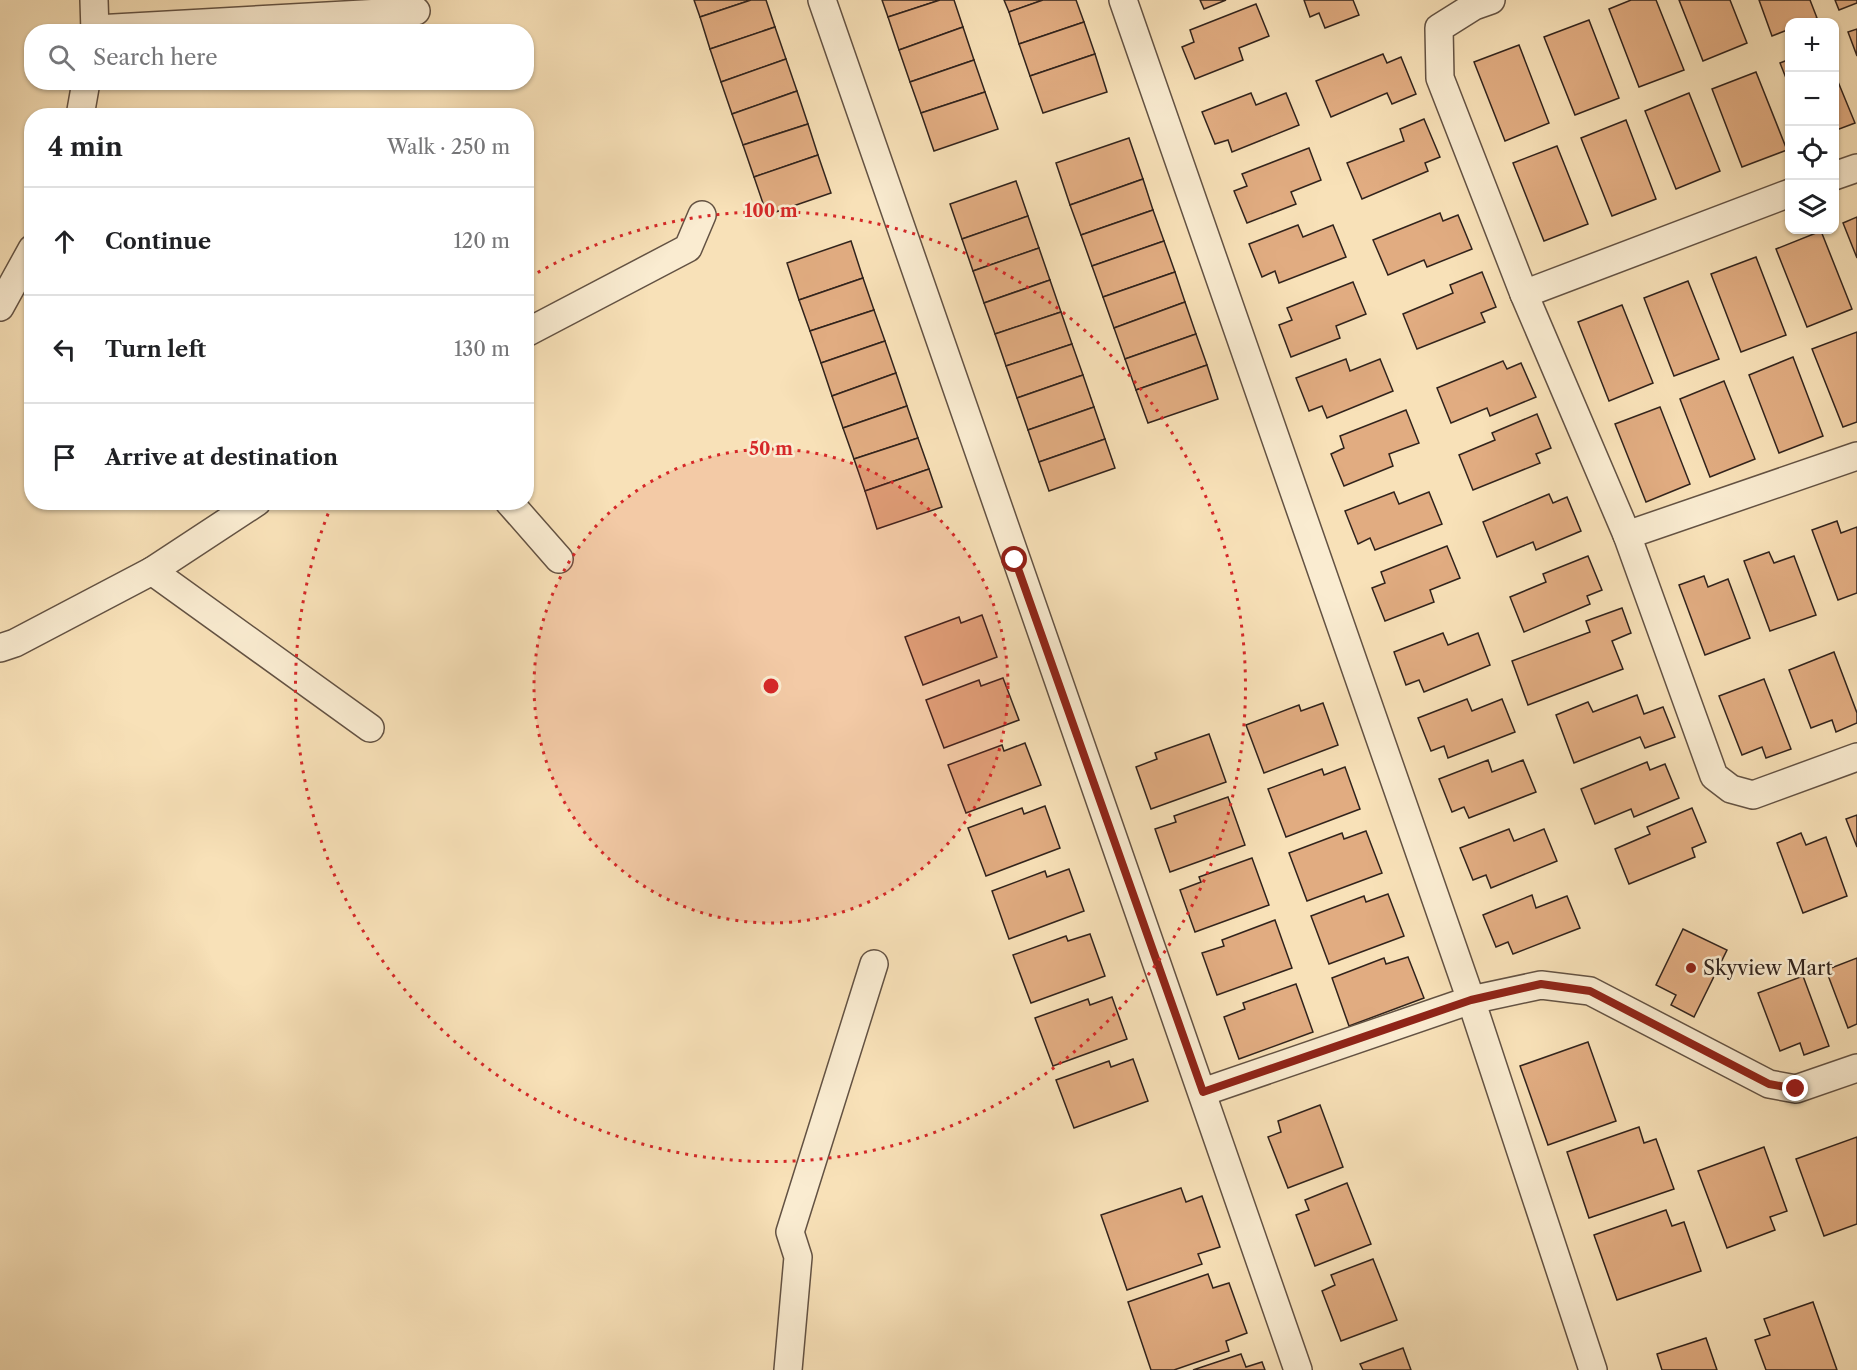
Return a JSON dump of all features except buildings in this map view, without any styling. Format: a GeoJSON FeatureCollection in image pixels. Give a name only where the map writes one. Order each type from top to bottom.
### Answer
{"type":"FeatureCollection","features":[{"type":"Feature","properties":{"kind":"street"},"geometry":{"type":"LineString","coordinates":[[94,0],[96,24]]}},
{"type":"Feature","properties":{"kind":"street"},"geometry":{"type":"LineString","coordinates":[[822,0],[1298,1370]]}},
{"type":"Feature","properties":{"kind":"street"},"geometry":{"type":"LineString","coordinates":[[1123,0],[1471,1000],[1593,1370]]}},
{"type":"Feature","properties":{"kind":"street"},"geometry":{"type":"LineString","coordinates":[[1491,0],[1474,6],[1439,28],[1440,78],[1524,294],[1627,535],[1714,776],[1731,789],[1753,795],[1857,757]]}},
{"type":"Feature","properties":{"kind":"street"},"geometry":{"type":"LineString","coordinates":[[197,24],[416,11]]}},
{"type":"Feature","properties":{"kind":"street"},"geometry":{"type":"LineString","coordinates":[[81,108],[85,90]]}},
{"type":"Feature","properties":{"kind":"street"},"geometry":{"type":"LineString","coordinates":[[1839,174],[1857,168]]}},
{"type":"Feature","properties":{"kind":"street"},"geometry":{"type":"LineString","coordinates":[[1524,294],[1785,195]]}},
{"type":"Feature","properties":{"kind":"street"},"geometry":{"type":"LineString","coordinates":[[534,329],[688,248],[702,215]]}},
{"type":"Feature","properties":{"kind":"street"},"geometry":{"type":"LineString","coordinates":[[0,307],[24,264]]}},
{"type":"Feature","properties":{"kind":"street"},"geometry":{"type":"LineString","coordinates":[[1627,535],[1857,456]]}},
{"type":"Feature","properties":{"kind":"street"},"geometry":{"type":"LineString","coordinates":[[0,648],[15,643],[152,571],[245,510]]}},
{"type":"Feature","properties":{"kind":"street"},"geometry":{"type":"LineString","coordinates":[[516,510],[559,559]]}},
{"type":"Feature","properties":{"kind":"street"},"geometry":{"type":"LineString","coordinates":[[152,571],[370,728]]}},
{"type":"Feature","properties":{"kind":"street"},"geometry":{"type":"LineString","coordinates":[[789,1370],[798,1257],[790,1232],[874,964]]}},
{"type":"Feature","properties":{"kind":"street"},"geometry":{"type":"LineString","coordinates":[[1203,1092],[1471,1000],[1541,984],[1590,991],[1769,1084],[1796,1089],[1857,1068]]}},
{"type":"Feature","properties":{"kind":"place","name":"Skyview Mart"},"geometry":{"type":"Point","coordinates":[1691,968]}},
{"type":"Feature","properties":{"kind":"route"},"geometry":{"type":"LineString","coordinates":[[1015,560],[1203,1092],[1471,1000],[1541,984],[1590,991],[1769,1084],[1796,1089]]}}]}
